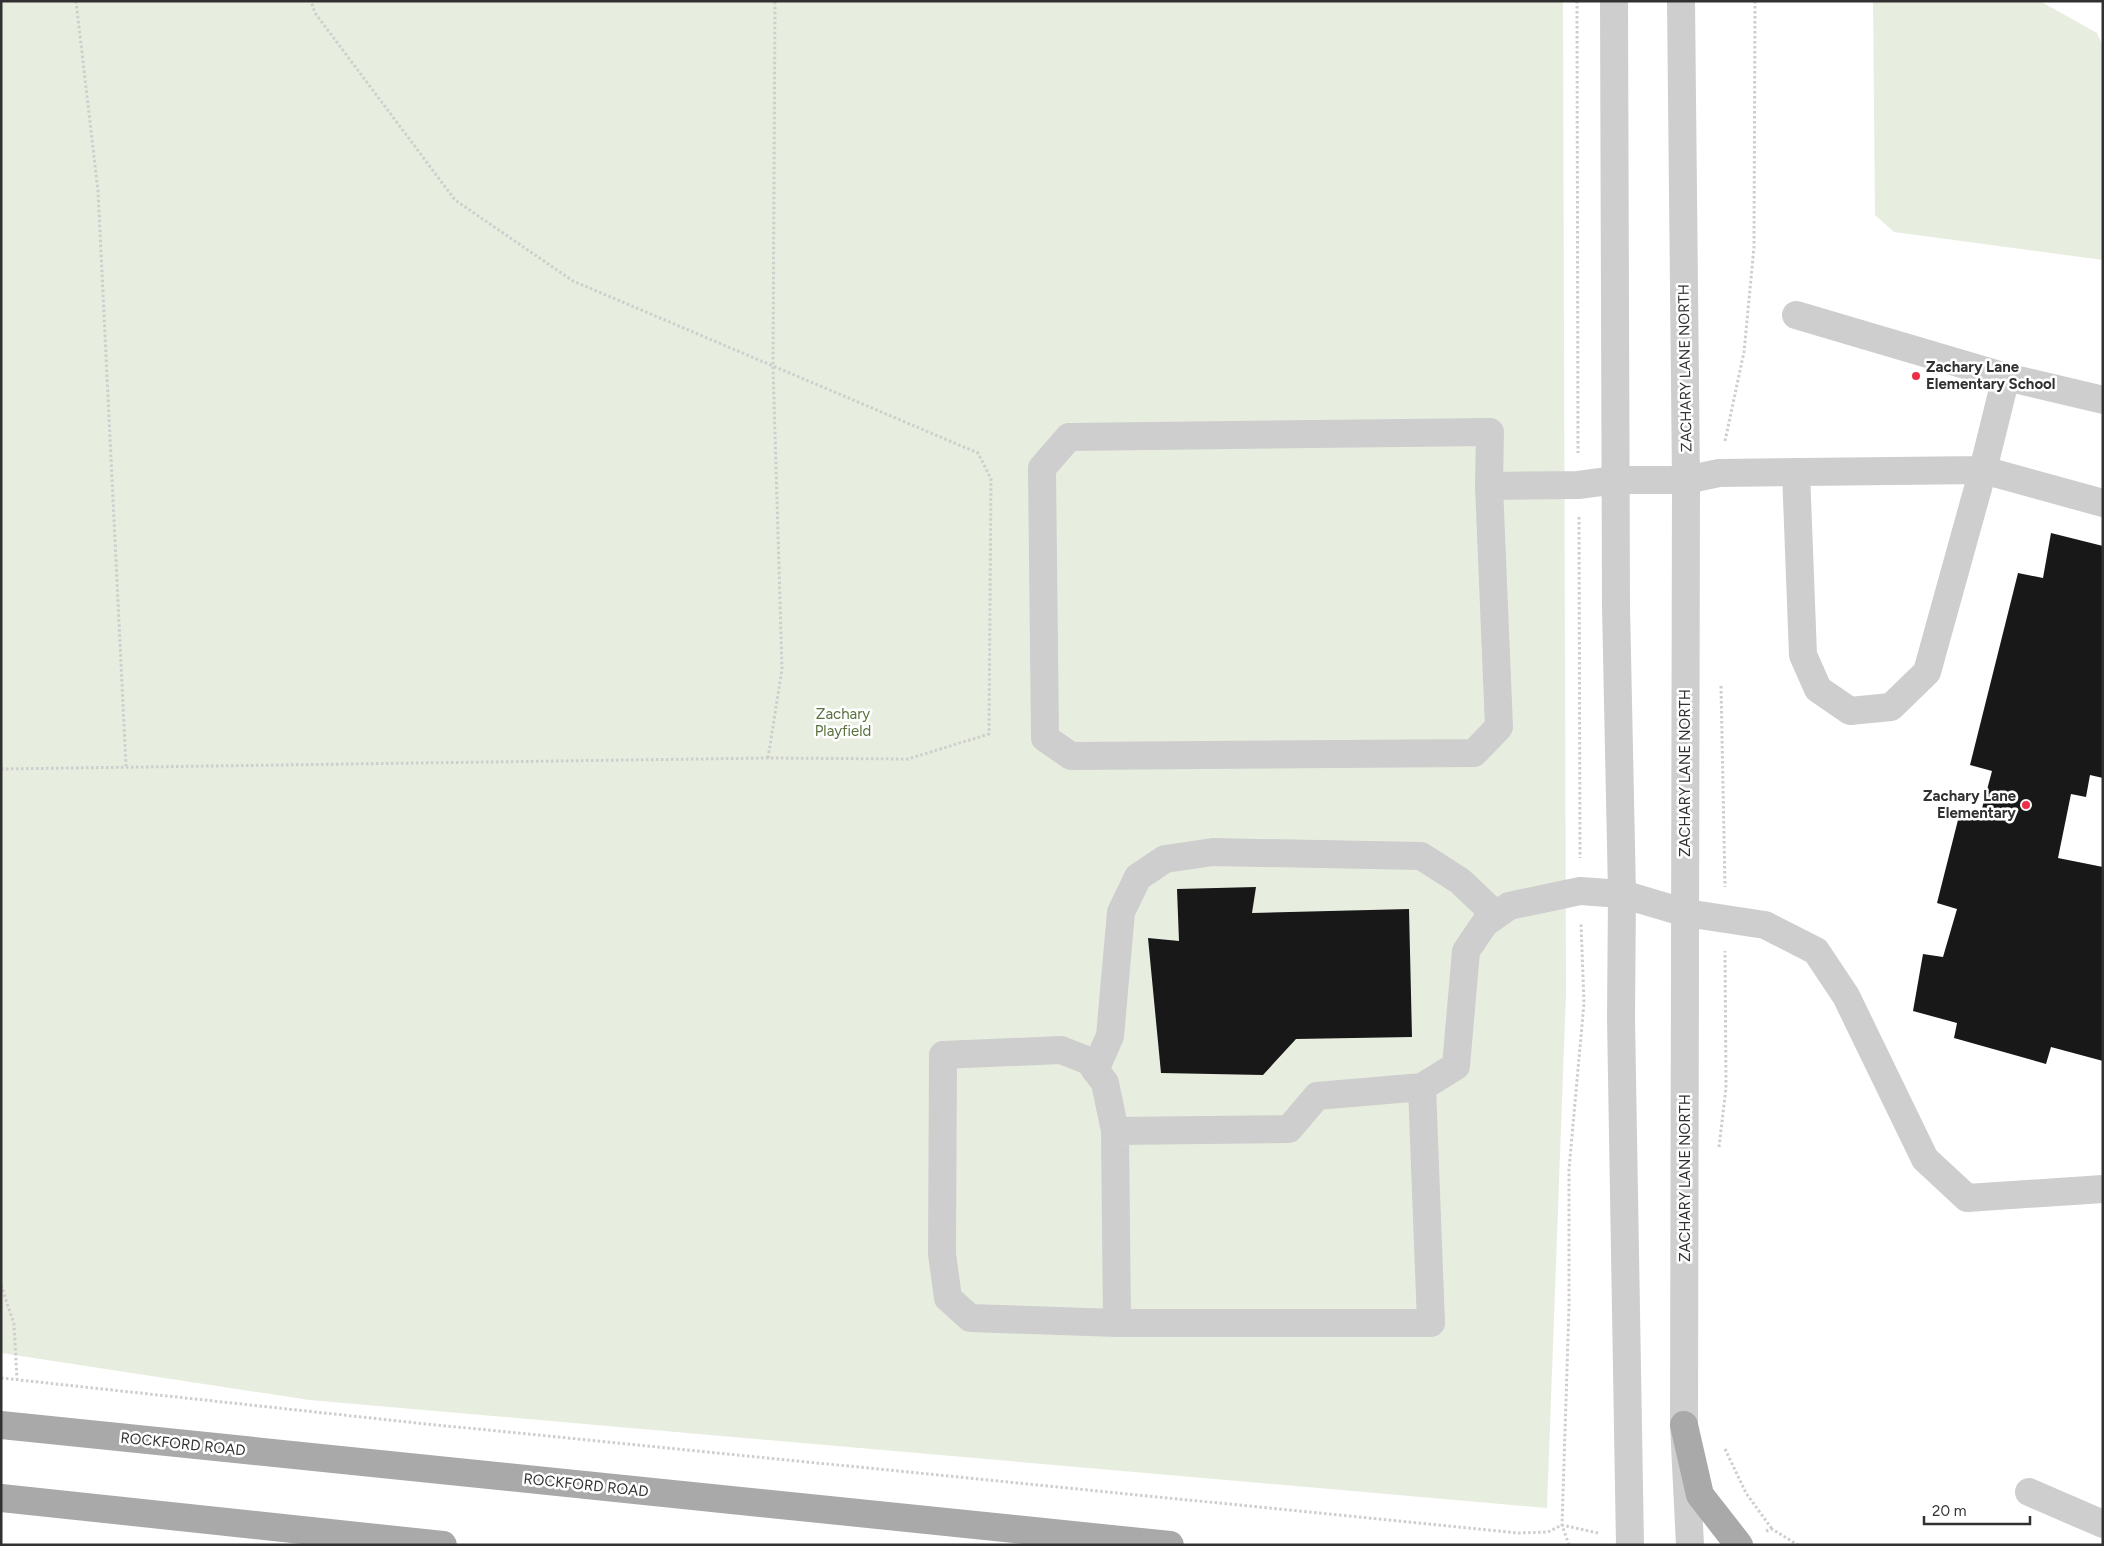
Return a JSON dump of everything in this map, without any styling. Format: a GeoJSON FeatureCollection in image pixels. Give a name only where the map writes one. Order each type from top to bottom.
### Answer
{"type":"FeatureCollection","features":[{"type":"Feature","properties":{"kind":"main road","name":"ROCKFORD ROAD"},"geometry":{"type":"LineString","coordinates":[[1,1425],[1170,1545]]}},
{"type":"Feature","properties":{"kind":"main road"},"geometry":{"type":"LineString","coordinates":[[1684,1425],[1700,1495],[1739,1545]]}},
{"type":"Feature","properties":{"kind":"main road"},"geometry":{"type":"LineString","coordinates":[[1,1498],[442,1545]]}},
{"type":"Feature","properties":{"kind":"street"},"geometry":{"type":"LineString","coordinates":[[1614,1],[1616,606],[1622,894],[1621,1018],[1630,1543]]}},
{"type":"Feature","properties":{"kind":"street","name":"ZACHARY LANE NORTH"},"geometry":{"type":"LineString","coordinates":[[1681,1],[1686,480],[1684,1425],[1690,1545]]}},
{"type":"Feature","properties":{"kind":"street"},"geometry":{"type":"LineString","coordinates":[[1796,315],[2006,377],[2103,400]]}},
{"type":"Feature","properties":{"kind":"street"},"geometry":{"type":"LineString","coordinates":[[1796,472],[1803,654],[1818,690],[1850,711],[1891,707],[1927,672],[1983,470],[2006,377]]}},
{"type":"Feature","properties":{"kind":"street"},"geometry":{"type":"LineString","coordinates":[[1490,432],[1489,486],[1499,727],[1474,753],[1071,756],[1045,738],[1042,468],[1069,437],[1490,432]]}},
{"type":"Feature","properties":{"kind":"street"},"geometry":{"type":"LineString","coordinates":[[1489,486],[1578,485],[1616,480],[1686,480],[1719,473],[1983,470],[2103,503]]}},
{"type":"Feature","properties":{"kind":"street"},"geometry":{"type":"LineString","coordinates":[[1095,1070],[1110,1036],[1120,912],[1138,877],[1165,860],[1212,852],[1421,856],[1460,881],[1496,915]]}},
{"type":"Feature","properties":{"kind":"street"},"geometry":{"type":"LineString","coordinates":[[1115,1131],[1288,1130],[1317,1096],[1422,1087],[1456,1066],[1466,951],[1485,923],[1509,906],[1580,891],[1622,894],[1686,913],[1765,925],[1816,951],[1846,996],[1925,1159],[1967,1198],[2103,1190]]}},
{"type":"Feature","properties":{"kind":"street"},"geometry":{"type":"LineString","coordinates":[[1117,1323],[1115,1131],[1105,1083],[1089,1061],[1061,1050],[943,1056],[942,1254],[948,1298],[970,1318],[1117,1323],[1431,1322],[1422,1087]]}},
{"type":"Feature","properties":{"kind":"street"},"geometry":{"type":"LineString","coordinates":[[2029,1492],[2103,1524]]}},
{"type":"Feature","properties":{"kind":"path"},"geometry":{"type":"LineString","coordinates":[[76,1],[98,192],[126,766]]}},
{"type":"Feature","properties":{"kind":"path"},"geometry":{"type":"LineString","coordinates":[[1,769],[768,758],[908,759],[989,734],[991,479],[978,453],[573,281],[456,200],[315,13],[311,1]]}},
{"type":"Feature","properties":{"kind":"path"},"geometry":{"type":"LineString","coordinates":[[768,758],[782,669],[773,366],[775,1]]}},
{"type":"Feature","properties":{"kind":"path"},"geometry":{"type":"LineString","coordinates":[[1569,1545],[1562,1525],[1568,1307],[1569,1169],[1584,1003],[1580,891],[1576,1]]}},
{"type":"Feature","properties":{"kind":"path"},"geometry":{"type":"LineString","coordinates":[[1719,473],[1744,352],[1754,247],[1755,1]]}},
{"type":"Feature","properties":{"kind":"path"},"geometry":{"type":"LineString","coordinates":[[1718,1155],[1726,1088],[1724,811],[1720,682]]}},
{"type":"Feature","properties":{"kind":"path"},"geometry":{"type":"LineString","coordinates":[[1,1285],[14,1324],[17,1379]]}},
{"type":"Feature","properties":{"kind":"path"},"geometry":{"type":"LineString","coordinates":[[1,1378],[417,1423],[1519,1533],[1548,1532],[1562,1525],[1630,1543]]}},
{"type":"Feature","properties":{"kind":"path"},"geometry":{"type":"LineString","coordinates":[[1723,1445],[1746,1493],[1772,1529]]}},
{"type":"Feature","properties":{"kind":"green space","name":"Zachary Playfield"},"geometry":{"type":"Polygon","coordinates":[[[1,1],[1563,1],[1566,993],[1547,1508],[309,1400],[1,1353],[1,1]]]}},
{"type":"Feature","properties":{"kind":"green space"},"geometry":{"type":"Polygon","coordinates":[[[1873,1],[2040,1],[2097,33],[2103,46],[2103,260],[1894,232],[1875,215],[1873,1]]]}},
{"type":"Feature","properties":{"kind":"building","name":"Zachary Lane Elementary"},"geometry":{"type":"Polygon","coordinates":[[[2051,533],[2103,546],[2103,778],[2090,775],[2086,797],[2071,794],[2058,858],[2103,867],[2103,1061],[2051,1047],[2046,1064],[1954,1038],[1957,1023],[1913,1011],[1923,954],[1943,957],[1957,909],[1937,903],[1960,812],[1980,816],[1992,771],[1970,765],[2018,573],[2043,578],[2051,533]]]}},
{"type":"Feature","properties":{"kind":"building"},"geometry":{"type":"Polygon","coordinates":[[[1256,887],[1252,913],[1409,909],[1412,1037],[1296,1039],[1263,1075],[1161,1073],[1148,938],[1179,941],[1177,889],[1256,887]]]}},
{"type":"Feature","properties":{"kind":"place","name":"Zachary Lane Elementary School"},"geometry":{"type":"Point","coordinates":[1916,376]}},
{"type":"Feature","properties":{"kind":"place","name":"Zachary Lane Elementary"},"geometry":{"type":"Point","coordinates":[2026,805]}}]}
